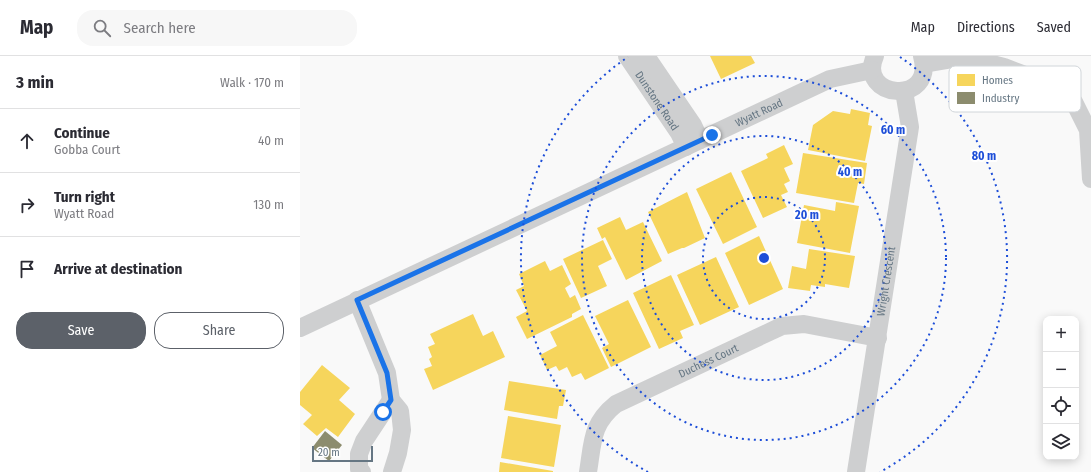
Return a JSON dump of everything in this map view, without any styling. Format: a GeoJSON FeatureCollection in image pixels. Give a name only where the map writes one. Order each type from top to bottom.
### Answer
{"type":"FeatureCollection","features":[{"type":"Feature","properties":{"kind":"street","name":"Dunstone Road"},"geometry":{"type":"LineString","coordinates":[[627,56],[679,133],[693,144]]}},
{"type":"Feature","properties":{"kind":"street","name":"Dunstone Road"},"geometry":{"type":"LineString","coordinates":[[646,56],[693,125],[693,144]]}},
{"type":"Feature","properties":{"kind":"street"},"geometry":{"type":"LineString","coordinates":[[874,63],[878,83],[890,91],[904,91],[919,82],[924,70],[923,60],[965,57],[1000,66]]}},
{"type":"Feature","properties":{"kind":"street","name":"Wyatt Road"},"geometry":{"type":"LineString","coordinates":[[300,328],[830,79],[874,63]]}},
{"type":"Feature","properties":{"kind":"street","name":"Wright Crescent"},"geometry":{"type":"LineString","coordinates":[[856,472],[910,127],[904,91]]}},
{"type":"Feature","properties":{"kind":"street"},"geometry":{"type":"LineString","coordinates":[[1079,112],[1088,130],[1091,179]]}},
{"type":"Feature","properties":{"kind":"street"},"geometry":{"type":"LineString","coordinates":[[357,300],[387,373],[391,400],[400,411],[402,430],[398,453],[392,472]]}},
{"type":"Feature","properties":{"kind":"street","name":"Duchess Court"},"geometry":{"type":"LineString","coordinates":[[588,472],[594,436],[598,423],[606,412],[616,404],[782,326],[804,324],[878,338]]}},
{"type":"Feature","properties":{"kind":"street"},"geometry":{"type":"LineString","coordinates":[[362,472],[359,469],[359,454],[364,441],[391,400]]}},
{"type":"Feature","properties":{"kind":"building: Homes"},"geometry":{"type":"Polygon","coordinates":[[[710,56],[751,56],[755,63],[721,79],[710,56]]]}},
{"type":"Feature","properties":{"kind":"building: Homes"},"geometry":{"type":"Polygon","coordinates":[[[851,109],[870,113],[868,125],[872,126],[865,161],[808,150],[813,125],[833,111],[850,114],[851,109]]]}},
{"type":"Feature","properties":{"kind":"building: Homes"},"geometry":{"type":"Polygon","coordinates":[[[784,145],[793,164],[784,168],[790,181],[784,184],[788,192],[781,195],[787,207],[763,218],[741,171],[768,158],[766,154],[784,145]]]}},
{"type":"Feature","properties":{"kind":"building: Homes"},"geometry":{"type":"Polygon","coordinates":[[[803,153],[867,163],[864,184],[858,183],[854,203],[796,193],[803,153]]]}},
{"type":"Feature","properties":{"kind":"building: Homes"},"geometry":{"type":"Polygon","coordinates":[[[731,172],[757,227],[723,244],[696,189],[731,172]]]}},
{"type":"Feature","properties":{"kind":"building: Homes"},"geometry":{"type":"Polygon","coordinates":[[[687,192],[705,238],[668,254],[648,212],[687,192]]]}},
{"type":"Feature","properties":{"kind":"building: Homes"},"geometry":{"type":"Polygon","coordinates":[[[836,202],[859,206],[850,253],[797,243],[804,205],[835,211],[836,202]]]}},
{"type":"Feature","properties":{"kind":"building: Homes"},"geometry":{"type":"Polygon","coordinates":[[[620,217],[626,230],[643,222],[662,261],[626,280],[605,237],[602,239],[597,228],[620,217]]]}},
{"type":"Feature","properties":{"kind":"building: Homes"},"geometry":{"type":"Polygon","coordinates":[[[759,236],[783,289],[749,305],[725,253],[759,236]]]}},
{"type":"Feature","properties":{"kind":"building: Homes"},"geometry":{"type":"Polygon","coordinates":[[[603,240],[612,259],[598,266],[607,286],[581,298],[563,259],[603,240]]]}},
{"type":"Feature","properties":{"kind":"building: Homes"},"geometry":{"type":"Polygon","coordinates":[[[809,249],[855,256],[849,288],[825,284],[825,287],[811,285],[810,291],[788,288],[792,266],[806,269],[809,249]]]}},
{"type":"Feature","properties":{"kind":"building: Homes"},"geometry":{"type":"Polygon","coordinates":[[[716,257],[739,307],[700,325],[677,275],[716,257]]]}},
{"type":"Feature","properties":{"kind":"building: Homes"},"geometry":{"type":"Polygon","coordinates":[[[545,261],[550,271],[562,265],[571,284],[565,288],[570,298],[575,295],[581,309],[572,314],[572,317],[527,339],[516,317],[527,311],[516,290],[524,286],[519,274],[545,261]]]}},
{"type":"Feature","properties":{"kind":"building: Homes"},"geometry":{"type":"Polygon","coordinates":[[[671,275],[694,325],[680,331],[683,338],[659,349],[633,293],[671,275]]]}},
{"type":"Feature","properties":{"kind":"building: Homes"},"geometry":{"type":"Polygon","coordinates":[[[628,300],[651,347],[611,367],[602,348],[609,344],[595,316],[628,300]]]}},
{"type":"Feature","properties":{"kind":"building: Homes"},"geometry":{"type":"Polygon","coordinates":[[[473,314],[483,336],[493,331],[505,357],[433,390],[424,369],[432,366],[429,359],[432,357],[428,347],[435,344],[430,334],[473,314]]]}},
{"type":"Feature","properties":{"kind":"building: Homes"},"geometry":{"type":"Polygon","coordinates":[[[583,315],[609,368],[585,380],[581,373],[572,377],[567,367],[559,371],[556,366],[547,370],[540,355],[557,346],[550,332],[583,315]]]}},
{"type":"Feature","properties":{"kind":"building: Homes"},"geometry":{"type":"Polygon","coordinates":[[[322,365],[350,388],[339,400],[355,414],[338,437],[326,428],[317,436],[303,424],[312,415],[300,405],[300,392],[322,365]]]}},
{"type":"Feature","properties":{"kind":"building: Homes"},"geometry":{"type":"Polygon","coordinates":[[[509,381],[566,390],[563,406],[559,406],[557,419],[504,410],[509,381]]]}},
{"type":"Feature","properties":{"kind":"building: Homes"},"geometry":{"type":"Polygon","coordinates":[[[508,416],[561,425],[554,467],[501,458],[508,416]]]}},
{"type":"Feature","properties":{"kind":"building: Homes"},"geometry":{"type":"Polygon","coordinates":[[[500,462],[553,471],[553,472],[499,472],[500,462]]]}},
{"type":"Feature","properties":{"kind":"building: Industry"},"geometry":{"type":"Polygon","coordinates":[[[325,431],[342,445],[329,461],[312,448],[325,431]]]}},
{"type":"Feature","properties":{"kind":"route"},"geometry":{"type":"LineString","coordinates":[[383,412],[391,400],[387,373],[357,300],[712,135]]}}]}
